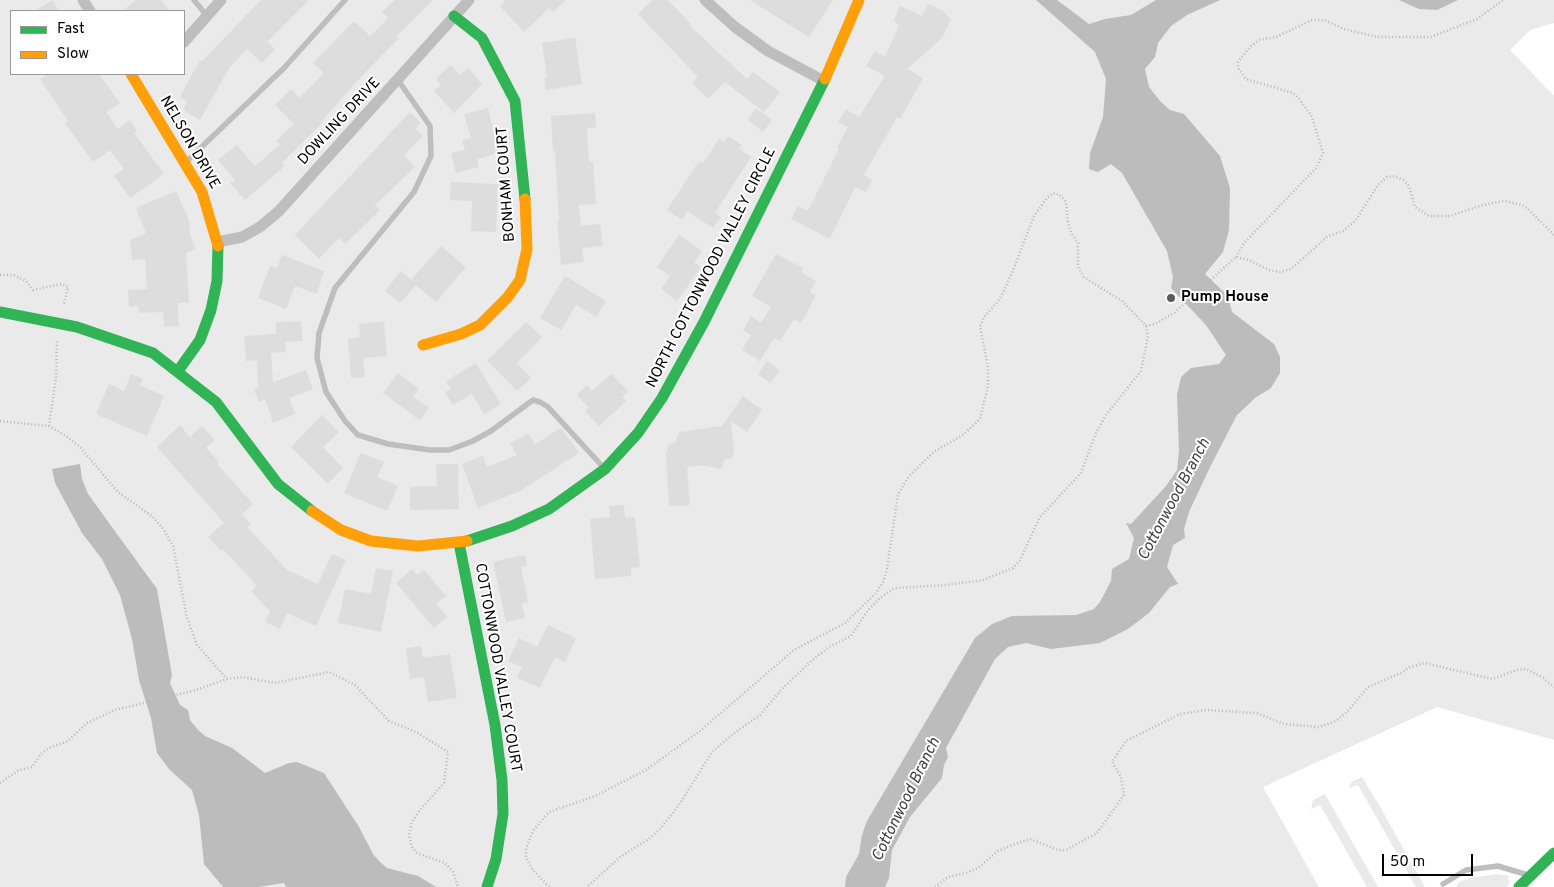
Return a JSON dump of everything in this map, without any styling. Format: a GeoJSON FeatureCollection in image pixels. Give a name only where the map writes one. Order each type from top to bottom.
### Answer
{"type":"FeatureCollection","features":[{"type":"Feature","properties":{"kind":"street"},"geometry":{"type":"LineString","coordinates":[[185,41],[221,0]]}},
{"type":"Feature","properties":{"kind":"street","name":"DOWLING DRIVE"},"geometry":{"type":"LineString","coordinates":[[218,242],[242,237],[260,227],[278,211],[398,80],[468,0]]}},
{"type":"Feature","properties":{"kind":"street"},"geometry":{"type":"LineString","coordinates":[[705,0],[735,27],[768,51],[824,81]]}},
{"type":"Feature","properties":{"kind":"street","name":"NORTH COTTONWOOD VALLEY CIRCLE"},"geometry":{"type":"LineString","coordinates":[[0,312],[77,327],[132,344],[153,353],[216,402],[278,484],[305,507],[341,530],[371,541],[418,546],[459,543],[512,526],[549,509],[605,469],[638,433],[667,389],[704,322],[824,81],[859,0]]}},
{"type":"Feature","properties":{"kind":"street","name":"BONHAM COURT"},"geometry":{"type":"LineString","coordinates":[[422,345],[461,334],[480,326],[507,298],[520,280],[527,249],[523,166],[515,101],[482,38],[454,16]]}},
{"type":"Feature","properties":{"kind":"street","name":"NELSON DRIVE"},"geometry":{"type":"LineString","coordinates":[[137,76],[184,163],[202,192],[218,242],[217,281],[211,310],[200,340],[178,371]]}},
{"type":"Feature","properties":{"kind":"street","name":"COTTONWOOD VALLEY COURT"},"geometry":{"type":"LineString","coordinates":[[459,543],[495,725],[502,780],[503,814],[496,859],[487,887]]}},
{"type":"Feature","properties":{"kind":"street"},"geometry":{"type":"LineString","coordinates":[[1519,887],[1554,852]]}},
{"type":"Feature","properties":{"kind":"lane"},"geometry":{"type":"LineString","coordinates":[[194,0],[207,16]]}},
{"type":"Feature","properties":{"kind":"lane"},"geometry":{"type":"LineString","coordinates":[[184,163],[284,68],[345,0]]}},
{"type":"Feature","properties":{"kind":"lane"},"geometry":{"type":"LineString","coordinates":[[398,80],[430,126],[431,156],[414,192],[334,288],[319,333],[318,358],[326,392],[345,421],[358,435],[388,444],[430,450],[449,450],[472,441],[491,431],[533,400],[548,407],[605,469]]}},
{"type":"Feature","properties":{"kind":"lane"},"geometry":{"type":"LineString","coordinates":[[1443,884],[1466,870],[1498,866],[1529,876]]}},
{"type":"Feature","properties":{"kind":"path"},"geometry":{"type":"LineString","coordinates":[[1146,326],[1155,324],[1174,313],[1211,277],[1236,257],[1244,243],[1317,167],[1323,153],[1312,117],[1300,100],[1293,94],[1246,78],[1238,68],[1238,62],[1250,47],[1259,40],[1276,37],[1312,20],[1324,20],[1344,29],[1377,37],[1432,37],[1477,19],[1503,0]]}},
{"type":"Feature","properties":{"kind":"path"},"geometry":{"type":"LineString","coordinates":[[1236,257],[1249,260],[1269,270],[1280,272],[1291,269],[1328,236],[1343,231],[1356,220],[1378,185],[1387,177],[1393,176],[1403,180],[1409,186],[1415,207],[1429,216],[1450,216],[1483,205],[1504,202],[1522,204],[1554,235]]}},
{"type":"Feature","properties":{"kind":"path"},"geometry":{"type":"LineString","coordinates":[[549,887],[533,870],[526,858],[526,849],[533,831],[549,812],[598,795],[646,770],[700,731],[794,650],[845,623],[868,602],[884,582],[898,494],[909,476],[935,450],[963,435],[980,419],[988,386],[988,367],[980,327],[984,317],[1000,299],[1034,216],[1053,193],[1060,195],[1066,202],[1068,224],[1078,243],[1078,267],[1084,277],[1122,301],[1146,326],[1148,336],[1141,371],[1102,422],[1095,435],[1081,473],[1040,517],[1020,560],[1013,568],[983,580],[946,586],[894,588],[880,598],[868,610],[851,636],[829,647],[783,688],[760,715],[712,752],[679,805],[661,828],[649,839],[620,857],[587,887]]}},
{"type":"Feature","properties":{"kind":"path"},"geometry":{"type":"LineString","coordinates":[[0,275],[14,275],[26,281],[33,290],[60,284],[68,287],[64,304]]}},
{"type":"Feature","properties":{"kind":"path"},"geometry":{"type":"LineString","coordinates":[[49,426],[56,378],[57,339]]}},
{"type":"Feature","properties":{"kind":"path"},"geometry":{"type":"LineString","coordinates":[[0,421],[49,426],[79,446],[118,492],[153,517],[164,530],[173,546],[191,633],[196,645],[227,679]]}},
{"type":"Feature","properties":{"kind":"path"},"geometry":{"type":"LineString","coordinates":[[935,887],[948,877],[978,868],[998,851],[1015,844],[1030,839],[1058,850],[1066,850],[1097,833],[1124,796],[1122,777],[1112,762],[1126,741],[1180,714],[1206,710],[1257,713],[1284,724],[1319,727],[1336,721],[1348,711],[1368,687],[1402,673],[1410,667],[1425,663],[1492,679],[1517,670],[1526,669],[1542,677],[1554,687]]}},
{"type":"Feature","properties":{"kind":"path"},"geometry":{"type":"LineString","coordinates":[[0,783],[18,770],[32,767],[40,754],[68,741],[87,723],[101,715],[227,679],[243,678],[275,683],[329,672],[355,685],[389,721],[418,732],[448,752],[444,783],[420,810],[412,822],[409,835],[412,847],[417,853],[445,864],[453,872],[458,887]]}},
{"type":"Feature","properties":{"kind":"shaded area"},"geometry":{"type":"Polygon","coordinates":[[[0,0],[1554,0],[1554,23],[1530,30],[1510,50],[1554,96],[1554,740],[1437,707],[1263,787],[1319,887],[0,887],[0,0]]]}},
{"type":"Feature","properties":{"kind":"shaded area"},"geometry":{"type":"Polygon","coordinates":[[[1362,777],[1425,887],[1416,887],[1358,785],[1349,788],[1351,782],[1362,777]]]}},
{"type":"Feature","properties":{"kind":"shaded area"},"geometry":{"type":"Polygon","coordinates":[[[1325,794],[1378,887],[1367,887],[1320,805],[1311,809],[1313,800],[1325,794]]]}},
{"type":"Feature","properties":{"kind":"shaded area"},"geometry":{"type":"Polygon","coordinates":[[[1497,874],[1509,876],[1508,879],[1510,881],[1507,887],[1456,887],[1459,882],[1470,878],[1497,874]]]}},
{"type":"Feature","properties":{"kind":"water","name":"Cottonwood Branch"},"geometry":{"type":"Polygon","coordinates":[[[1036,0],[1057,0],[1089,24],[1105,19],[1131,15],[1156,0],[1220,0],[1187,15],[1171,26],[1158,43],[1155,57],[1145,69],[1149,87],[1160,101],[1170,110],[1184,114],[1220,156],[1230,188],[1229,230],[1223,252],[1205,274],[1228,296],[1232,312],[1274,344],[1280,357],[1280,373],[1271,388],[1255,398],[1237,415],[1210,467],[1189,512],[1184,529],[1185,538],[1173,545],[1167,567],[1178,584],[1170,587],[1149,613],[1128,629],[1100,643],[1051,649],[1026,643],[1008,647],[995,659],[946,748],[948,757],[944,765],[942,778],[910,817],[892,850],[889,878],[885,887],[845,887],[846,877],[859,854],[862,835],[867,821],[975,638],[992,624],[1012,616],[1076,615],[1094,609],[1100,602],[1111,581],[1112,569],[1129,559],[1134,538],[1126,523],[1131,524],[1166,486],[1177,470],[1179,451],[1177,395],[1181,377],[1191,368],[1219,364],[1226,355],[1206,325],[1171,288],[1173,277],[1167,251],[1122,173],[1111,164],[1098,172],[1089,169],[1090,153],[1103,117],[1106,79],[1095,52],[1036,0]]]}},
{"type":"Feature","properties":{"kind":"water"},"geometry":{"type":"Polygon","coordinates":[[[1399,0],[1458,0],[1437,10],[1419,9],[1399,0]]]}},
{"type":"Feature","properties":{"kind":"water"},"geometry":{"type":"Polygon","coordinates":[[[80,464],[82,479],[88,494],[157,589],[172,675],[170,683],[180,705],[188,710],[190,720],[198,730],[205,736],[232,748],[265,773],[289,763],[297,762],[324,773],[359,827],[373,854],[380,862],[387,868],[418,876],[436,887],[286,887],[284,883],[258,887],[223,887],[204,864],[199,815],[192,790],[169,769],[157,753],[151,718],[139,680],[132,639],[120,595],[102,559],[82,533],[55,483],[52,469],[80,464]]]}},
{"type":"Feature","properties":{"kind":"building"},"geometry":{"type":"Polygon","coordinates":[[[52,0],[58,10],[37,10],[52,0]]]}},
{"type":"Feature","properties":{"kind":"building"},"geometry":{"type":"Polygon","coordinates":[[[136,0],[161,0],[169,10],[123,10],[136,0]]]}},
{"type":"Feature","properties":{"kind":"building"},"geometry":{"type":"Polygon","coordinates":[[[261,0],[309,0],[267,42],[275,49],[262,63],[247,49],[229,68],[200,120],[183,110],[187,102],[180,97],[200,60],[202,61],[261,0]]]}},
{"type":"Feature","properties":{"kind":"building"},"geometry":{"type":"Polygon","coordinates":[[[395,0],[433,0],[396,37],[398,39],[358,80],[323,122],[282,163],[285,166],[245,200],[230,183],[235,180],[218,160],[237,145],[255,166],[280,144],[276,141],[294,124],[275,105],[291,89],[299,98],[324,73],[313,63],[354,21],[370,36],[388,18],[382,12],[395,0]]]}},
{"type":"Feature","properties":{"kind":"building"},"geometry":{"type":"Polygon","coordinates":[[[506,0],[566,0],[553,12],[549,8],[524,32],[500,6],[506,0]]]}},
{"type":"Feature","properties":{"kind":"building"},"geometry":{"type":"Polygon","coordinates":[[[652,0],[668,0],[691,24],[690,26],[747,79],[753,72],[780,92],[764,112],[725,82],[708,99],[692,83],[698,77],[638,14],[652,0]]]}},
{"type":"Feature","properties":{"kind":"building"},"geometry":{"type":"Polygon","coordinates":[[[750,0],[833,0],[809,37],[750,0]]]}},
{"type":"Feature","properties":{"kind":"building"},"geometry":{"type":"Polygon","coordinates":[[[928,4],[943,11],[951,20],[942,38],[907,69],[923,78],[900,119],[897,117],[864,175],[872,180],[866,192],[855,187],[830,239],[791,219],[798,206],[808,211],[839,149],[837,147],[848,127],[838,122],[846,109],[859,117],[885,76],[866,66],[875,51],[885,57],[899,25],[894,20],[900,6],[922,16],[928,4]]]}},
{"type":"Feature","properties":{"kind":"building"},"geometry":{"type":"Polygon","coordinates":[[[575,38],[582,84],[546,90],[544,78],[547,77],[542,43],[575,38]]]}},
{"type":"Feature","properties":{"kind":"building"},"geometry":{"type":"Polygon","coordinates":[[[451,65],[460,75],[468,68],[482,84],[454,113],[434,91],[441,85],[436,79],[451,65]]]}},
{"type":"Feature","properties":{"kind":"building"},"geometry":{"type":"Polygon","coordinates":[[[46,75],[100,75],[120,103],[106,112],[118,129],[130,120],[137,131],[134,133],[164,174],[130,198],[114,176],[124,169],[110,150],[93,162],[65,123],[68,121],[40,79],[46,75]]]}},
{"type":"Feature","properties":{"kind":"building"},"geometry":{"type":"Polygon","coordinates":[[[488,108],[499,153],[477,159],[479,167],[456,173],[451,153],[465,150],[462,140],[471,138],[464,114],[488,108]]]}},
{"type":"Feature","properties":{"kind":"building"},"geometry":{"type":"Polygon","coordinates":[[[756,108],[772,120],[763,132],[748,120],[756,108]]]}},
{"type":"Feature","properties":{"kind":"building"},"geometry":{"type":"Polygon","coordinates":[[[410,112],[421,123],[416,129],[423,136],[404,155],[415,167],[375,205],[380,210],[345,244],[339,238],[319,259],[295,235],[410,112]]]}},
{"type":"Feature","properties":{"kind":"building"},"geometry":{"type":"Polygon","coordinates":[[[595,113],[596,128],[587,128],[589,162],[593,162],[596,204],[579,205],[581,226],[600,224],[603,246],[582,248],[584,262],[561,265],[557,221],[559,221],[555,151],[553,151],[551,116],[595,113]]]}},
{"type":"Feature","properties":{"kind":"building"},"geometry":{"type":"Polygon","coordinates":[[[728,136],[742,145],[739,149],[751,157],[715,213],[721,217],[713,228],[687,211],[682,220],[667,210],[699,161],[703,163],[719,139],[724,142],[728,136]]]}},
{"type":"Feature","properties":{"kind":"building"},"geometry":{"type":"Polygon","coordinates":[[[451,182],[498,184],[496,232],[471,231],[472,201],[450,200],[451,182]]]}},
{"type":"Feature","properties":{"kind":"building"},"geometry":{"type":"Polygon","coordinates":[[[176,191],[189,220],[190,235],[196,249],[186,253],[189,303],[178,303],[179,326],[164,327],[163,312],[139,313],[138,306],[129,307],[128,290],[147,289],[145,259],[132,260],[130,240],[146,233],[136,208],[176,191]]]}},
{"type":"Feature","properties":{"kind":"building"},"geometry":{"type":"Polygon","coordinates":[[[679,235],[702,251],[694,262],[701,267],[677,301],[661,289],[670,276],[657,267],[679,235]]]}},
{"type":"Feature","properties":{"kind":"building"},"geometry":{"type":"Polygon","coordinates":[[[441,246],[466,267],[436,302],[416,285],[400,303],[385,291],[401,271],[411,280],[441,246]]]}},
{"type":"Feature","properties":{"kind":"building"},"geometry":{"type":"Polygon","coordinates":[[[776,254],[803,268],[801,272],[816,281],[810,292],[816,295],[801,323],[794,319],[780,341],[774,338],[760,361],[742,350],[751,335],[743,330],[751,316],[761,323],[771,307],[752,296],[776,254]]]}},
{"type":"Feature","properties":{"kind":"building"},"geometry":{"type":"Polygon","coordinates":[[[282,255],[324,271],[317,294],[295,286],[286,309],[258,298],[270,266],[277,268],[282,255]]]}},
{"type":"Feature","properties":{"kind":"building"},"geometry":{"type":"Polygon","coordinates":[[[565,276],[606,301],[596,317],[576,305],[561,330],[540,318],[565,276]]]}},
{"type":"Feature","properties":{"kind":"building"},"geometry":{"type":"Polygon","coordinates":[[[301,321],[303,341],[285,342],[286,352],[271,353],[273,382],[306,370],[313,389],[289,398],[295,414],[273,423],[265,399],[259,402],[254,389],[258,387],[257,360],[246,361],[244,336],[276,334],[276,322],[301,321]]]}},
{"type":"Feature","properties":{"kind":"building"},"geometry":{"type":"Polygon","coordinates":[[[384,321],[387,356],[363,358],[365,377],[351,378],[348,339],[360,337],[359,324],[384,321]]]}},
{"type":"Feature","properties":{"kind":"building"},"geometry":{"type":"Polygon","coordinates":[[[526,322],[542,337],[517,363],[531,378],[517,391],[487,361],[526,322]]]}},
{"type":"Feature","properties":{"kind":"building"},"geometry":{"type":"Polygon","coordinates":[[[767,361],[780,370],[770,383],[758,374],[767,361]]]}},
{"type":"Feature","properties":{"kind":"building"},"geometry":{"type":"Polygon","coordinates":[[[476,363],[501,404],[484,414],[472,394],[453,405],[445,392],[451,389],[446,381],[476,363]]]}},
{"type":"Feature","properties":{"kind":"building"},"geometry":{"type":"Polygon","coordinates":[[[398,373],[419,389],[413,396],[429,408],[420,420],[383,393],[398,373]]]}},
{"type":"Feature","properties":{"kind":"building"},"geometry":{"type":"Polygon","coordinates":[[[131,374],[143,379],[140,385],[164,396],[147,436],[96,414],[109,384],[124,391],[131,374]]]}},
{"type":"Feature","properties":{"kind":"building"},"geometry":{"type":"Polygon","coordinates":[[[611,374],[628,391],[622,397],[626,401],[599,426],[585,411],[589,408],[577,395],[587,385],[592,391],[611,374]]]}},
{"type":"Feature","properties":{"kind":"building"},"geometry":{"type":"Polygon","coordinates":[[[743,396],[762,410],[747,432],[731,421],[734,452],[732,458],[725,459],[721,469],[700,465],[687,467],[690,505],[669,506],[666,455],[669,444],[675,443],[679,432],[722,426],[743,396]]]}},
{"type":"Feature","properties":{"kind":"building"},"geometry":{"type":"Polygon","coordinates":[[[322,415],[339,432],[323,447],[343,468],[328,484],[291,447],[322,415]]]}},
{"type":"Feature","properties":{"kind":"building"},"geometry":{"type":"Polygon","coordinates":[[[180,425],[190,437],[202,426],[215,440],[206,447],[219,462],[217,464],[253,504],[242,514],[251,524],[247,527],[287,570],[318,584],[332,554],[346,560],[316,626],[287,613],[280,629],[265,622],[270,611],[251,591],[257,586],[223,549],[221,551],[208,537],[224,523],[157,447],[180,425]]]}},
{"type":"Feature","properties":{"kind":"building"},"geometry":{"type":"Polygon","coordinates":[[[561,428],[579,453],[520,491],[478,508],[462,464],[483,456],[487,467],[517,455],[510,444],[528,433],[535,444],[561,428]]]}},
{"type":"Feature","properties":{"kind":"building"},"geometry":{"type":"Polygon","coordinates":[[[361,453],[384,462],[377,477],[398,486],[387,511],[344,493],[361,453]]]}},
{"type":"Feature","properties":{"kind":"building"},"geometry":{"type":"Polygon","coordinates":[[[436,464],[458,464],[459,509],[410,510],[410,487],[437,486],[436,464]]]}},
{"type":"Feature","properties":{"kind":"building"},"geometry":{"type":"Polygon","coordinates":[[[624,505],[625,518],[635,517],[640,567],[631,568],[631,576],[595,579],[590,519],[610,517],[609,506],[624,505]]]}},
{"type":"Feature","properties":{"kind":"building"},"geometry":{"type":"Polygon","coordinates":[[[525,555],[527,566],[521,567],[528,602],[522,603],[525,618],[506,622],[493,562],[525,555]]]}},
{"type":"Feature","properties":{"kind":"building"},"geometry":{"type":"Polygon","coordinates":[[[376,568],[393,571],[381,632],[338,623],[345,589],[371,594],[376,568]]]}},
{"type":"Feature","properties":{"kind":"building"},"geometry":{"type":"Polygon","coordinates":[[[412,569],[417,575],[424,570],[446,596],[436,604],[447,617],[434,628],[396,583],[412,569]]]}},
{"type":"Feature","properties":{"kind":"building"},"geometry":{"type":"Polygon","coordinates":[[[548,625],[576,638],[565,662],[555,657],[540,688],[517,678],[522,667],[508,661],[519,638],[537,647],[548,625]]]}},
{"type":"Feature","properties":{"kind":"building"},"geometry":{"type":"Polygon","coordinates":[[[421,646],[423,658],[450,654],[457,698],[428,702],[424,677],[410,679],[406,648],[421,646]]]}},
{"type":"Feature","properties":{"kind":"traffic: fast"},"geometry":{"type":"LineString","coordinates":[[454,16],[482,38],[515,101],[525,199]]}},
{"type":"Feature","properties":{"kind":"traffic: fast"},"geometry":{"type":"LineString","coordinates":[[467,541],[512,526],[549,509],[605,469],[638,433],[662,398],[704,322],[825,79]]}},
{"type":"Feature","properties":{"kind":"traffic: fast"},"geometry":{"type":"LineString","coordinates":[[178,371],[200,340],[211,310],[217,281],[218,246]]}},
{"type":"Feature","properties":{"kind":"traffic: fast"},"geometry":{"type":"LineString","coordinates":[[0,312],[77,327],[153,353],[216,402],[278,484],[312,511]]}},
{"type":"Feature","properties":{"kind":"traffic: fast"},"geometry":{"type":"LineString","coordinates":[[459,543],[495,725],[502,780],[503,814],[496,859],[487,887]]}},
{"type":"Feature","properties":{"kind":"traffic: fast"},"geometry":{"type":"LineString","coordinates":[[1519,887],[1554,853]]}},
{"type":"Feature","properties":{"kind":"traffic: slow"},"geometry":{"type":"LineString","coordinates":[[825,79],[859,0]]}},
{"type":"Feature","properties":{"kind":"traffic: slow"},"geometry":{"type":"LineString","coordinates":[[132,75],[202,192],[218,246]]}},
{"type":"Feature","properties":{"kind":"traffic: slow"},"geometry":{"type":"LineString","coordinates":[[423,345],[461,334],[480,325],[507,298],[520,280],[527,249],[525,199]]}},
{"type":"Feature","properties":{"kind":"traffic: slow"},"geometry":{"type":"LineString","coordinates":[[312,511],[341,530],[371,541],[418,546],[467,541]]}},
{"type":"Feature","properties":{"kind":"place","name":"Pump House"},"geometry":{"type":"Point","coordinates":[1171,298]}}]}
